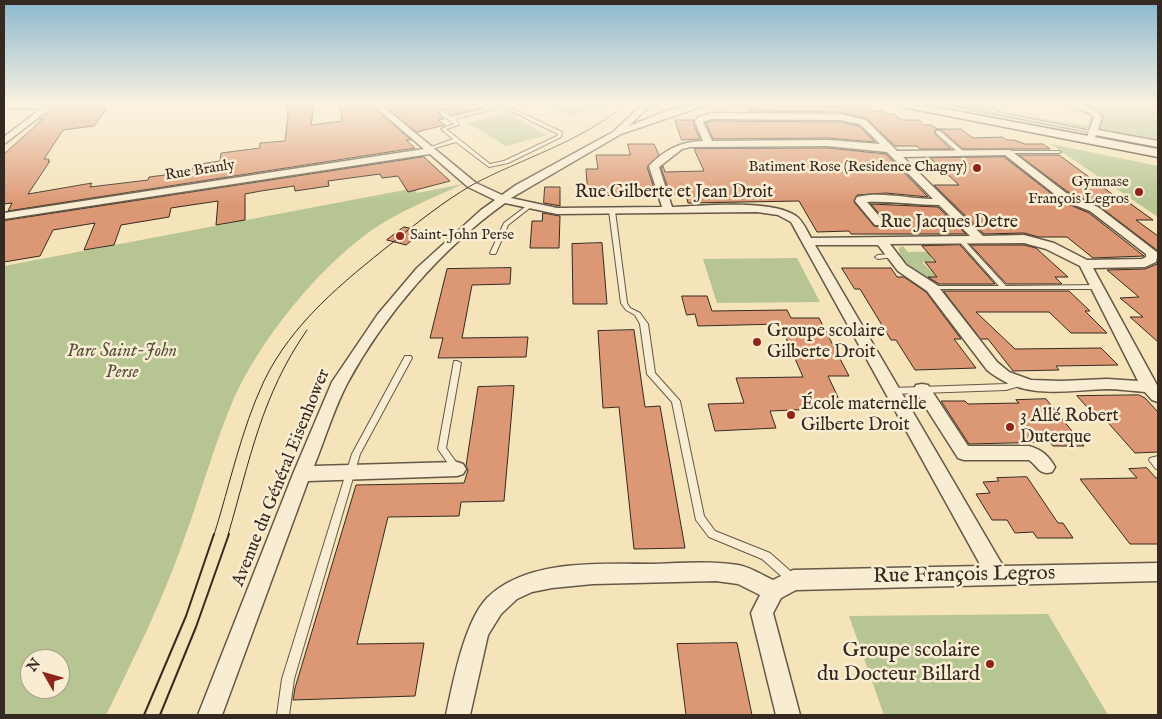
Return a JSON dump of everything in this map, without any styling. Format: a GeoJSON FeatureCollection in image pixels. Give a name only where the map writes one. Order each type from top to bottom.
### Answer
{"type":"FeatureCollection","features":[{"type":"Feature","properties":{"kind":"main road"},"geometry":{"type":"LineString","coordinates":[[1098,138],[1158,153]]}},
{"type":"Feature","properties":{"kind":"street","name":"Rue Gilberte et Jean Droit"},"geometry":{"type":"LineString","coordinates":[[415,138],[472,186],[488,194],[529,206],[557,211],[771,210],[795,220],[997,575]]}},
{"type":"Feature","properties":{"kind":"street","name":"Avenue du Général Eisenhower"},"geometry":{"type":"LineString","coordinates":[[210,715],[302,474],[340,382],[383,317],[432,260],[465,228],[503,199],[537,177],[609,138]]}},
{"type":"Feature","properties":{"kind":"street"},"geometry":{"type":"LineString","coordinates":[[706,138],[709,144]]}},
{"type":"Feature","properties":{"kind":"street"},"geometry":{"type":"LineString","coordinates":[[878,138],[979,239]]}},
{"type":"Feature","properties":{"kind":"street"},"geometry":{"type":"LineString","coordinates":[[1105,138],[1158,144]]}},
{"type":"Feature","properties":{"kind":"street"},"geometry":{"type":"LineString","coordinates":[[668,210],[654,166],[679,148],[689,144],[828,143],[880,147],[892,152],[1007,152],[1066,198],[1094,209],[1152,253],[1152,259],[1146,263],[1085,264],[1154,392]]}},
{"type":"Feature","properties":{"kind":"street","name":"Rue Branly"},"geometry":{"type":"LineString","coordinates":[[4,216],[430,150]]}},
{"type":"Feature","properties":{"kind":"street"},"geometry":{"type":"LineString","coordinates":[[879,223],[860,201],[861,199],[891,198],[911,202],[941,202]]}},
{"type":"Feature","properties":{"kind":"street","name":"Rue Jacques Detre"},"geometry":{"type":"LineString","coordinates":[[807,242],[1024,239],[1050,246],[1085,264]]}},
{"type":"Feature","properties":{"kind":"street"},"geometry":{"type":"LineString","coordinates":[[881,241],[885,256],[932,288],[992,366],[1002,376],[1036,387],[1109,384],[1154,392]]}},
{"type":"Feature","properties":{"kind":"street"},"geometry":{"type":"LineString","coordinates":[[922,389],[964,453],[1030,452],[1037,455],[1046,467]]}},
{"type":"Feature","properties":{"kind":"street"},"geometry":{"type":"LineString","coordinates":[[302,474],[457,469]]}},
{"type":"Feature","properties":{"kind":"street"},"geometry":{"type":"LineString","coordinates":[[458,715],[478,632],[493,607],[509,592],[552,578],[593,574],[716,572],[740,575],[774,591],[762,613],[788,715]]}},
{"type":"Feature","properties":{"kind":"street","name":"Rue François Legros"},"geometry":{"type":"LineString","coordinates":[[774,591],[793,580],[1158,572]]}},
{"type":"Feature","properties":{"kind":"lane"},"geometry":{"type":"LineString","coordinates":[[453,138],[489,166],[515,158],[558,138]]}},
{"type":"Feature","properties":{"kind":"lane"},"geometry":{"type":"LineString","coordinates":[[944,138],[962,153]]}},
{"type":"Feature","properties":{"kind":"lane"},"geometry":{"type":"LineString","coordinates":[[430,150],[456,140]]}},
{"type":"Feature","properties":{"kind":"lane"},"geometry":{"type":"LineString","coordinates":[[1007,152],[1059,152]]}},
{"type":"Feature","properties":{"kind":"lane"},"geometry":{"type":"LineString","coordinates":[[493,253],[506,224],[529,206]]}},
{"type":"Feature","properties":{"kind":"lane"},"geometry":{"type":"LineString","coordinates":[[612,211],[624,303],[628,309],[638,314],[644,324],[652,374],[676,401],[699,518],[712,534],[766,556],[793,580]]}},
{"type":"Feature","properties":{"kind":"lane"},"geometry":{"type":"LineString","coordinates":[[960,239],[1004,287]]}},
{"type":"Feature","properties":{"kind":"lane"},"geometry":{"type":"LineString","coordinates":[[932,288],[1098,287]]}},
{"type":"Feature","properties":{"kind":"lane"},"geometry":{"type":"LineString","coordinates":[[283,715],[288,679],[356,454],[408,358]]}},
{"type":"Feature","properties":{"kind":"lane"},"geometry":{"type":"LineString","coordinates":[[457,469],[442,449],[458,363]]}},
{"type":"Feature","properties":{"kind":"lane"},"geometry":{"type":"LineString","coordinates":[[892,391],[1006,387],[1020,383]]}},
{"type":"Feature","properties":{"kind":"lane"},"geometry":{"type":"LineString","coordinates":[[1158,459],[1153,460],[1158,466]]}},
{"type":"Feature","properties":{"kind":"green space"},"geometry":{"type":"Polygon","coordinates":[[[492,138],[537,138],[506,146],[492,138]]]}},
{"type":"Feature","properties":{"kind":"green space"},"geometry":{"type":"Polygon","coordinates":[[[1139,138],[1158,138],[1158,141],[1139,138]]]}},
{"type":"Feature","properties":{"kind":"green space","name":"Gymnase François Legros"},"geometry":{"type":"Polygon","coordinates":[[[1051,144],[1158,166],[1158,217],[1062,152],[1051,144]]]}},
{"type":"Feature","properties":{"kind":"green space","name":"Parc Saint-John Perse"},"geometry":{"type":"Polygon","coordinates":[[[463,184],[375,228],[333,262],[293,306],[274,331],[243,379],[225,420],[175,564],[147,630],[106,715],[4,715],[4,266],[415,188],[417,193],[463,184]]]}},
{"type":"Feature","properties":{"kind":"green space"},"geometry":{"type":"Polygon","coordinates":[[[903,246],[908,252],[969,251],[982,265],[937,256],[930,256],[933,261],[922,262],[933,273],[982,268],[996,283],[992,285],[960,286],[941,284],[922,275],[908,265],[900,253],[899,248],[903,246]]]}},
{"type":"Feature","properties":{"kind":"green space"},"geometry":{"type":"Polygon","coordinates":[[[797,258],[820,302],[717,303],[703,259],[797,258]]]}},
{"type":"Feature","properties":{"kind":"green space"},"geometry":{"type":"Polygon","coordinates":[[[1048,614],[1108,715],[884,715],[849,616],[1048,614]]]}},
{"type":"Feature","properties":{"kind":"building"},"geometry":{"type":"Polygon","coordinates":[[[22,138],[58,138],[44,159],[49,159],[48,162],[50,161],[28,194],[92,183],[90,187],[148,180],[149,177],[165,175],[165,173],[193,169],[193,165],[220,161],[221,153],[260,148],[260,143],[285,141],[285,138],[408,138],[411,140],[406,140],[415,148],[8,211],[12,203],[4,204],[4,154],[22,138]]]}},
{"type":"Feature","properties":{"kind":"building"},"geometry":{"type":"Polygon","coordinates":[[[681,138],[700,139],[682,140],[681,138]]]}},
{"type":"Feature","properties":{"kind":"building"},"geometry":{"type":"Polygon","coordinates":[[[712,138],[871,138],[875,142],[828,138],[712,138]]]}},
{"type":"Feature","properties":{"kind":"building"},"geometry":{"type":"Polygon","coordinates":[[[886,138],[939,138],[951,149],[920,149],[917,146],[895,146],[886,138]]]}},
{"type":"Feature","properties":{"kind":"building"},"geometry":{"type":"Polygon","coordinates":[[[950,138],[1003,138],[1025,144],[1043,144],[1050,149],[963,149],[950,138]]]}},
{"type":"Feature","properties":{"kind":"building"},"geometry":{"type":"Polygon","coordinates":[[[628,144],[654,144],[659,155],[647,167],[656,194],[588,196],[586,169],[598,169],[596,155],[630,155],[628,144]]]}},
{"type":"Feature","properties":{"kind":"building"},"geometry":{"type":"Polygon","coordinates":[[[828,148],[886,154],[928,197],[886,193],[857,195],[854,202],[874,226],[883,227],[887,223],[871,204],[938,207],[966,234],[851,234],[849,231],[817,232],[799,201],[688,203],[686,195],[670,194],[661,168],[663,166],[665,172],[704,171],[694,149],[828,148]]]}},
{"type":"Feature","properties":{"kind":"building"},"geometry":{"type":"Polygon","coordinates":[[[1019,155],[1059,155],[1123,202],[1128,202],[1153,220],[1136,220],[1158,236],[1158,251],[1099,206],[1071,194],[1019,155]]]}},
{"type":"Feature","properties":{"kind":"building"},"geometry":{"type":"Polygon","coordinates":[[[424,157],[450,181],[408,192],[398,176],[382,178],[380,174],[328,181],[329,186],[295,191],[294,186],[261,191],[245,194],[245,220],[216,225],[218,201],[171,208],[169,217],[121,225],[114,245],[84,250],[95,223],[53,230],[40,256],[4,262],[4,221],[424,157]]]}},
{"type":"Feature","properties":{"kind":"building"},"geometry":{"type":"Polygon","coordinates":[[[1004,157],[1061,201],[1089,213],[1144,256],[1093,258],[1067,237],[1039,237],[1024,233],[984,234],[934,185],[959,185],[930,158],[1004,157]]]}},
{"type":"Feature","properties":{"kind":"building"},"geometry":{"type":"Polygon","coordinates":[[[545,187],[560,187],[560,206],[544,203],[545,187]]]}},
{"type":"Feature","properties":{"kind":"building"},"geometry":{"type":"Polygon","coordinates":[[[543,213],[560,216],[559,248],[530,248],[532,221],[542,221],[543,213]]]}},
{"type":"Feature","properties":{"kind":"building"},"geometry":{"type":"Polygon","coordinates":[[[404,227],[423,231],[406,245],[387,240],[404,227]]]}},
{"type":"Feature","properties":{"kind":"building"},"geometry":{"type":"Polygon","coordinates":[[[602,243],[607,304],[573,304],[572,244],[602,243]]]}},
{"type":"Feature","properties":{"kind":"building"},"geometry":{"type":"Polygon","coordinates":[[[960,245],[995,284],[939,284],[928,277],[937,277],[925,262],[936,262],[922,246],[960,245]]]}},
{"type":"Feature","properties":{"kind":"building"},"geometry":{"type":"Polygon","coordinates":[[[971,245],[1024,245],[1036,248],[1068,277],[1055,277],[1062,284],[1007,284],[971,245]]]}},
{"type":"Feature","properties":{"kind":"building"},"geometry":{"type":"Polygon","coordinates":[[[1158,261],[1158,342],[1130,317],[1143,317],[1120,298],[1139,297],[1107,270],[1145,269],[1157,264],[1158,261]]]}},
{"type":"Feature","properties":{"kind":"building"},"geometry":{"type":"Polygon","coordinates":[[[511,268],[510,284],[472,285],[462,338],[528,337],[526,357],[438,358],[443,338],[430,338],[447,269],[511,268]]]}},
{"type":"Feature","properties":{"kind":"building"},"geometry":{"type":"Polygon","coordinates":[[[842,268],[891,268],[897,277],[904,277],[926,292],[961,339],[954,339],[976,368],[915,370],[896,340],[891,340],[860,289],[855,289],[842,268]]]}},
{"type":"Feature","properties":{"kind":"building"},"geometry":{"type":"Polygon","coordinates":[[[944,291],[1069,291],[1090,311],[1085,311],[1107,333],[1071,333],[1049,312],[976,312],[1015,349],[1101,348],[1118,365],[1056,366],[1059,370],[1013,371],[988,339],[981,339],[944,291]]]}},
{"type":"Feature","properties":{"kind":"building"},"geometry":{"type":"Polygon","coordinates":[[[682,296],[707,296],[712,311],[787,310],[791,318],[819,318],[849,376],[828,376],[843,408],[770,411],[776,428],[715,431],[708,404],[744,403],[736,378],[803,377],[780,324],[698,326],[695,314],[687,315],[682,296]]]}},
{"type":"Feature","properties":{"kind":"building"},"geometry":{"type":"Polygon","coordinates":[[[634,330],[645,407],[660,406],[685,548],[634,549],[619,407],[603,408],[598,331],[634,330]]]}},
{"type":"Feature","properties":{"kind":"building"},"geometry":{"type":"Polygon","coordinates":[[[514,386],[504,501],[461,502],[459,516],[388,517],[357,644],[424,643],[415,696],[293,700],[356,485],[464,483],[468,470],[466,466],[478,387],[514,386]]]}},
{"type":"Feature","properties":{"kind":"building"},"geometry":{"type":"Polygon","coordinates":[[[1139,395],[1145,398],[1158,412],[1158,452],[1135,453],[1103,417],[1096,417],[1077,396],[1139,395]]]}},
{"type":"Feature","properties":{"kind":"building","name":"3 Allé Robert Duterque"},"geometry":{"type":"Polygon","coordinates":[[[1046,399],[1084,446],[1053,446],[1050,442],[969,444],[941,401],[965,401],[968,404],[1019,403],[1016,400],[1046,399]]]}},
{"type":"Feature","properties":{"kind":"building"},"geometry":{"type":"Polygon","coordinates":[[[1147,468],[1158,478],[1158,544],[1130,544],[1080,479],[1137,478],[1129,469],[1147,468]]]}},
{"type":"Feature","properties":{"kind":"building"},"geometry":{"type":"Polygon","coordinates":[[[1027,477],[1058,523],[1063,523],[1073,538],[1037,538],[1033,532],[1015,533],[1007,520],[992,520],[976,494],[990,493],[983,482],[999,481],[997,478],[1027,477]]]}},
{"type":"Feature","properties":{"kind":"building"},"geometry":{"type":"Polygon","coordinates":[[[737,643],[752,715],[686,715],[677,644],[737,643]]]}},
{"type":"Feature","properties":{"kind":"tram line"},"geometry":{"type":"LineString","coordinates":[[214,535],[242,438],[264,381],[289,340],[304,322],[337,289],[421,220],[451,198],[472,185],[574,138]]}},
{"type":"Feature","properties":{"kind":"tram line"},"geometry":{"type":"LineString","coordinates":[[228,535],[258,429],[278,379],[307,330]]}},
{"type":"Feature","properties":{"kind":"tram line"},"geometry":{"type":"LineString","coordinates":[[144,715],[186,616],[214,534]]}},
{"type":"Feature","properties":{"kind":"tram line"},"geometry":{"type":"LineString","coordinates":[[160,715],[196,627],[229,534]]}},
{"type":"Feature","properties":{"kind":"place","name":"Batiment Rose (Residence Chagny)"},"geometry":{"type":"Point","coordinates":[977,168]}},
{"type":"Feature","properties":{"kind":"place","name":"Gymnase François Legros"},"geometry":{"type":"Point","coordinates":[1139,192]}},
{"type":"Feature","properties":{"kind":"place","name":"Saint-John Perse"},"geometry":{"type":"Point","coordinates":[400,236]}},
{"type":"Feature","properties":{"kind":"place","name":"Groupe scolaire Gilberte Droit"},"geometry":{"type":"Point","coordinates":[757,342]}},
{"type":"Feature","properties":{"kind":"place","name":"École maternelle Gilberte Droit"},"geometry":{"type":"Point","coordinates":[791,415]}},
{"type":"Feature","properties":{"kind":"place","name":"3 Allé Robert Duterque"},"geometry":{"type":"Point","coordinates":[1010,427]}},
{"type":"Feature","properties":{"kind":"place","name":"Groupe scolaire du Docteur Billard"},"geometry":{"type":"Point","coordinates":[990,664]}}]}
